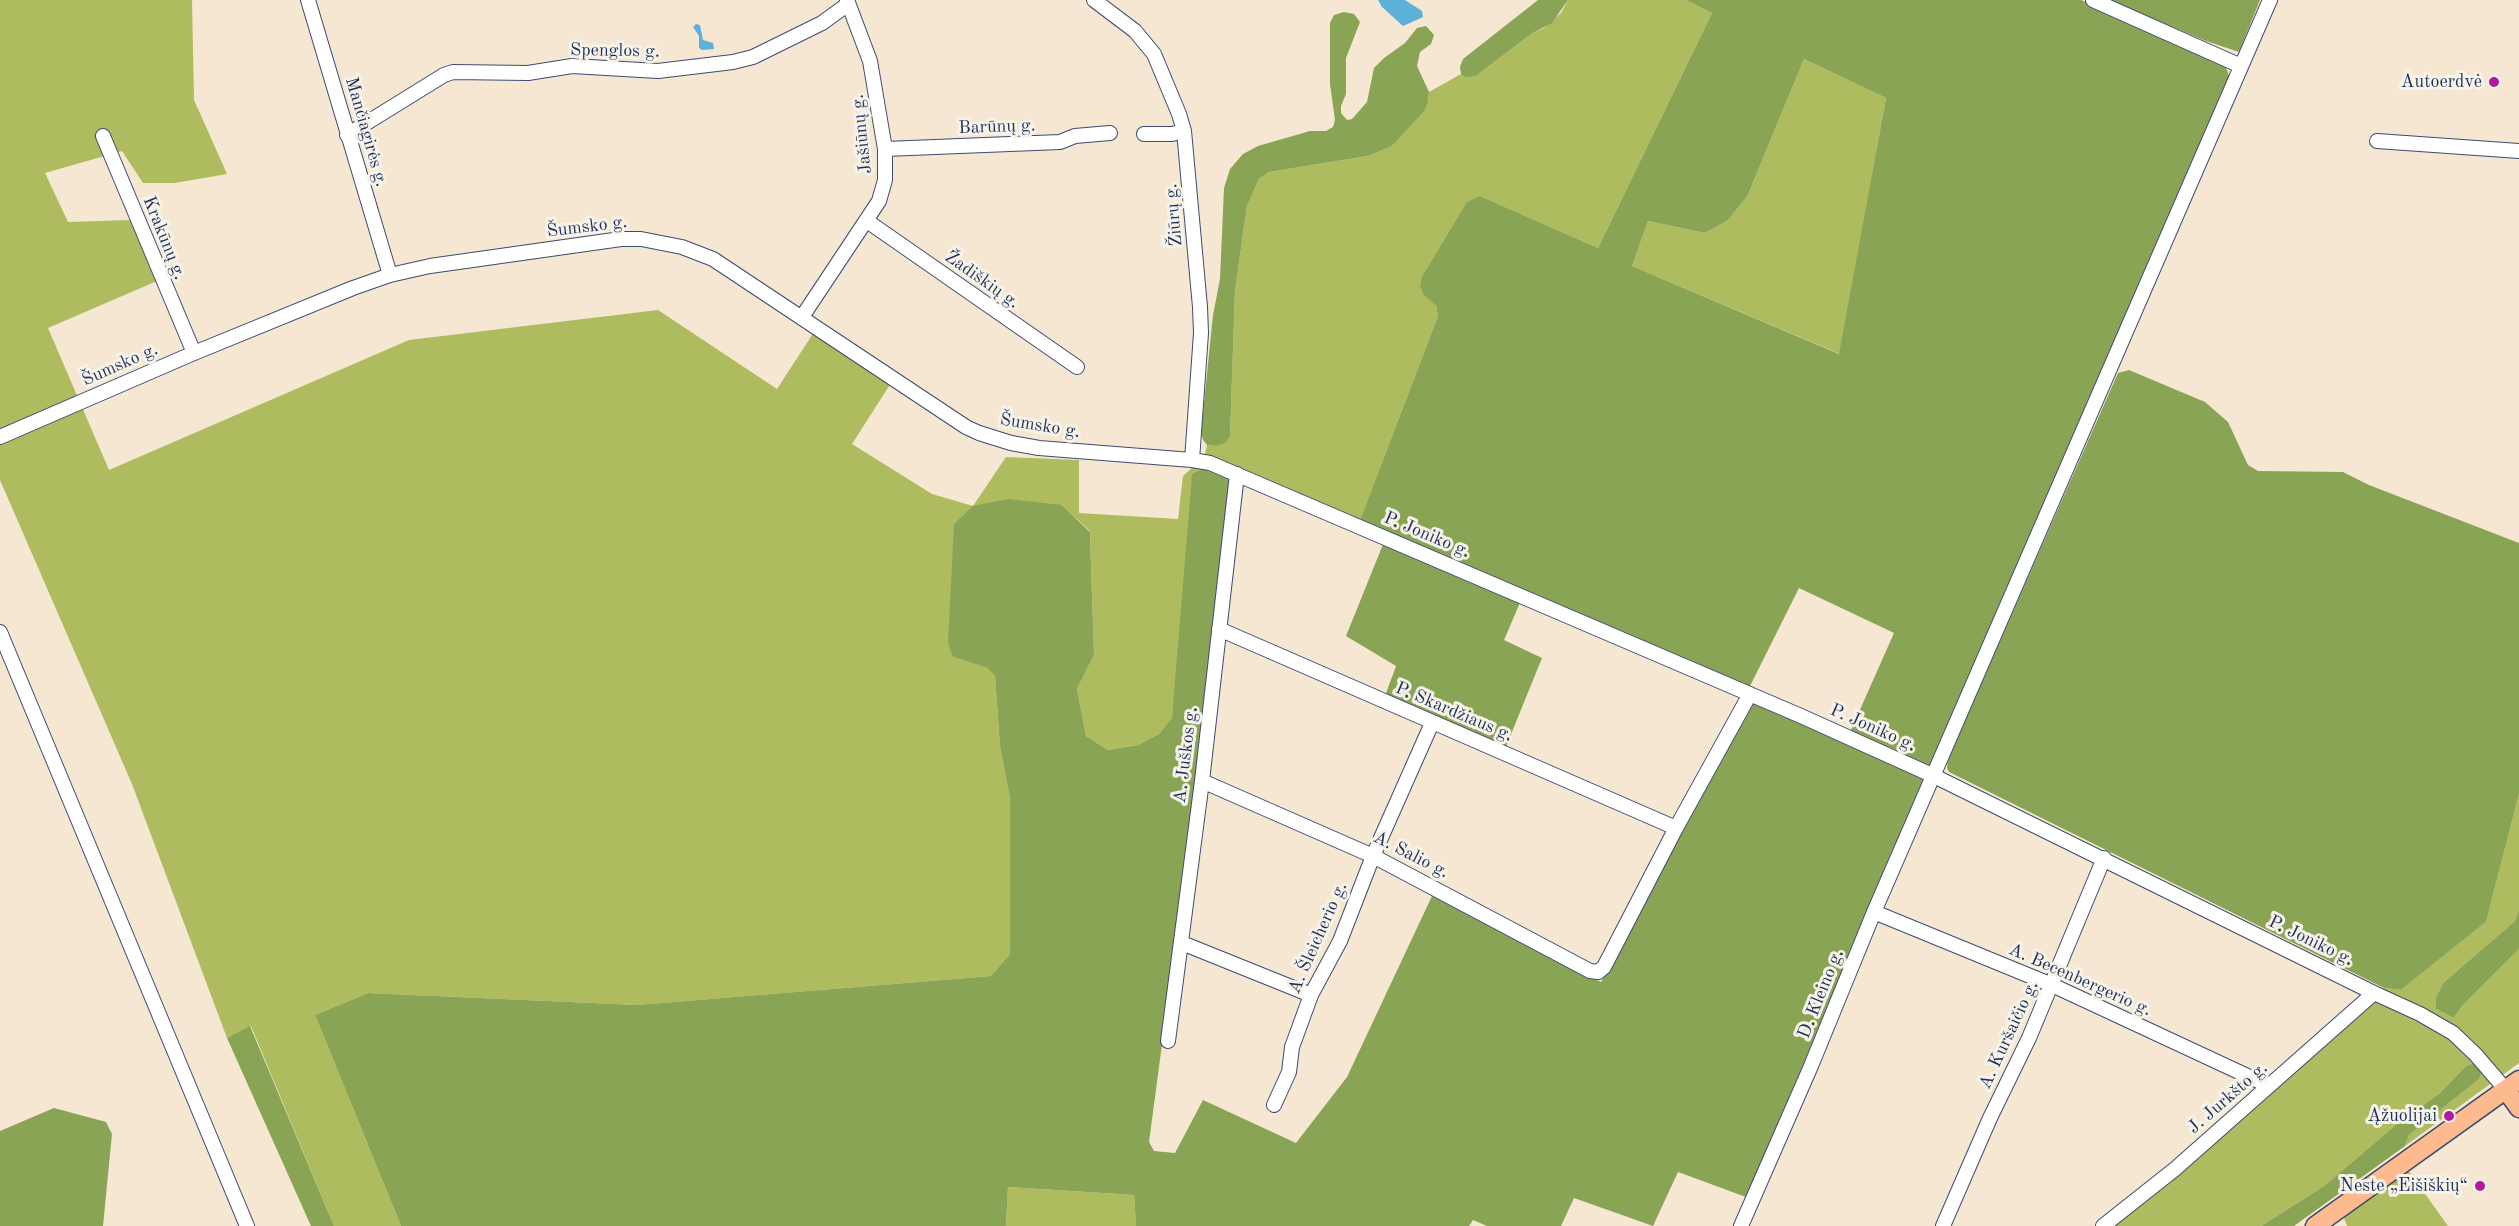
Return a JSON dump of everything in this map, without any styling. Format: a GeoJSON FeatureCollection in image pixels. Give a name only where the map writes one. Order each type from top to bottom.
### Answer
{"type":"FeatureCollection","features":[{"type":"Feature","properties":{"kind":"main road"},"geometry":{"type":"LineString","coordinates":[[2315,1226],[2513,1085],[2519,1108]]}},
{"type":"Feature","properties":{"kind":"street","name":"Mančiagirės g."},"geometry":{"type":"LineString","coordinates":[[308,0],[390,275]]}},
{"type":"Feature","properties":{"kind":"street","name":"Žiūrų g."},"geometry":{"type":"LineString","coordinates":[[1094,0],[1145,41],[1165,77],[1184,131],[1201,333],[1192,460]]}},
{"type":"Feature","properties":{"kind":"street"},"geometry":{"type":"LineString","coordinates":[[2093,0],[2241,66]]}},
{"type":"Feature","properties":{"kind":"street","name":"D. Kleino g."},"geometry":{"type":"LineString","coordinates":[[1741,1226],[1811,1066],[1874,912],[2270,0]]}},
{"type":"Feature","properties":{"kind":"street","name":"Spenglos g."},"geometry":{"type":"LineString","coordinates":[[347,135],[444,75],[453,72],[528,73],[572,66],[658,71],[733,62],[753,57],[803,33],[822,23],[847,2]]}},
{"type":"Feature","properties":{"kind":"street","name":"Jašiūnų g."},"geometry":{"type":"LineString","coordinates":[[802,317],[867,221],[879,201],[885,180],[885,149],[870,61],[847,2]]}},
{"type":"Feature","properties":{"kind":"street"},"geometry":{"type":"LineString","coordinates":[[1144,134],[1172,134],[1184,131]]}},
{"type":"Feature","properties":{"kind":"street","name":"Barūnų g."},"geometry":{"type":"LineString","coordinates":[[885,149],[1060,142],[1075,136],[1110,133]]}},
{"type":"Feature","properties":{"kind":"street","name":"Krakūnų g."},"geometry":{"type":"LineString","coordinates":[[103,136],[194,353]]}},
{"type":"Feature","properties":{"kind":"street"},"geometry":{"type":"LineString","coordinates":[[2377,141],[2519,152]]}},
{"type":"Feature","properties":{"kind":"street","name":"Žadiškių g."},"geometry":{"type":"LineString","coordinates":[[867,221],[1077,368]]}},
{"type":"Feature","properties":{"kind":"street","name":"Šumsko g."},"geometry":{"type":"LineString","coordinates":[[0,437],[194,353],[352,288],[390,275],[441,264],[621,239],[641,239],[682,247],[713,259],[966,427],[988,436],[1039,448],[1192,460]]}},
{"type":"Feature","properties":{"kind":"street","name":"P. Joniko g."},"geometry":{"type":"LineString","coordinates":[[1192,460],[1210,463],[1237,474],[1750,694],[1934,776],[2374,993],[2402,1004],[2453,1033],[2513,1085]]}},
{"type":"Feature","properties":{"kind":"street","name":"A. Juškos g."},"geometry":{"type":"LineString","coordinates":[[1168,1041],[1202,781],[1237,474]]}},
{"type":"Feature","properties":{"kind":"street","name":"P. Skardžiaus g."},"geometry":{"type":"LineString","coordinates":[[1219,629],[1676,828]]}},
{"type":"Feature","properties":{"kind":"street"},"geometry":{"type":"LineString","coordinates":[[0,632],[247,1226]]}},
{"type":"Feature","properties":{"kind":"street"},"geometry":{"type":"LineString","coordinates":[[1676,828],[1750,694]]}},
{"type":"Feature","properties":{"kind":"street","name":"A. Šleicherio g."},"geometry":{"type":"LineString","coordinates":[[1274,1105],[1289,1072],[1292,1047],[1311,995],[1340,941],[1373,856],[1432,723]]}},
{"type":"Feature","properties":{"kind":"street","name":"A. Salio g."},"geometry":{"type":"LineString","coordinates":[[1202,781],[1373,856],[1590,970],[1598,972],[1604,967],[1676,828]]}},
{"type":"Feature","properties":{"kind":"street","name":"A. Kuršaičio g."},"geometry":{"type":"LineString","coordinates":[[1943,1226],[2052,985],[2104,858]]}},
{"type":"Feature","properties":{"kind":"street","name":"A. Becenbergerio g."},"geometry":{"type":"LineString","coordinates":[[1874,912],[2052,985],[2269,1086]]}},
{"type":"Feature","properties":{"kind":"street"},"geometry":{"type":"LineString","coordinates":[[1182,943],[1311,995]]}},
{"type":"Feature","properties":{"kind":"street","name":"J. Jurkšto g."},"geometry":{"type":"LineString","coordinates":[[2103,1226],[2175,1169],[2374,993]]}},
{"type":"Feature","properties":{"kind":"green space"},"geometry":{"type":"Polygon","coordinates":[[[0,0],[192,0],[194,100],[227,174],[175,183],[143,183],[122,151],[45,173],[68,222],[131,220],[157,281],[48,328],[109,470],[409,340],[658,310],[777,389],[814,332],[891,383],[852,444],[932,494],[973,506],[1006,457],[1079,460],[1079,513],[1178,519],[1183,476],[1193,467],[1202,466],[1207,445],[1216,446],[1230,436],[1235,291],[1247,206],[1259,179],[1269,172],[1368,156],[1392,146],[1428,102],[1429,92],[1461,74],[1466,78],[1476,76],[1531,34],[1544,28],[1561,13],[1568,0],[1686,0],[1712,13],[1598,248],[1480,196],[1423,293],[1436,306],[1438,316],[1360,520],[1237,466],[1231,480],[1203,469],[1172,719],[1159,734],[1138,745],[1108,750],[1086,736],[1077,689],[1094,655],[1090,531],[1062,505],[953,657],[987,668],[995,676],[1000,747],[1010,798],[1010,954],[991,976],[637,1005],[368,993],[315,1015],[401,1226],[334,1226],[251,1026],[227,1038],[132,784],[0,480],[0,0]]]}},
{"type":"Feature","properties":{"kind":"green space"},"geometry":{"type":"Polygon","coordinates":[[[1538,0],[1568,0],[1552,23],[1531,34],[1476,76],[1466,78],[1461,74],[1460,67],[1463,59],[1538,0]]]}},
{"type":"Feature","properties":{"kind":"green space"},"geometry":{"type":"Polygon","coordinates":[[[1686,0],[2081,0],[2219,61],[2226,67],[2229,76],[1746,1197],[1678,1172],[1653,1226],[1574,1198],[1561,1226],[1487,1226],[1473,1220],[1469,1226],[1136,1226],[1134,1195],[1008,1187],[1006,1226],[401,1226],[315,1015],[368,993],[637,1005],[991,976],[1010,954],[1010,798],[1000,747],[995,676],[987,668],[953,657],[948,643],[954,524],[973,506],[1008,499],[1062,505],[1090,532],[1094,655],[1077,689],[1086,736],[1108,750],[1138,745],[1159,734],[1172,718],[1192,474],[1203,469],[1231,480],[1186,864],[1149,1142],[1154,1151],[1175,1153],[1203,1100],[1296,1143],[1347,1077],[1432,896],[1601,982],[1754,699],[1847,739],[1894,633],[1799,588],[1749,688],[1525,591],[1504,640],[1542,658],[1505,749],[1385,696],[1396,666],[1346,636],[1388,532],[1360,520],[1438,316],[1436,306],[1423,294],[1420,286],[1422,277],[1467,202],[1480,196],[1598,248],[1712,13],[1686,0]],[[1804,59],[1747,197],[1727,221],[1705,233],[1648,221],[1632,266],[1839,354],[1886,98],[1804,59]]]}},
{"type":"Feature","properties":{"kind":"green space"},"geometry":{"type":"Polygon","coordinates":[[[2109,0],[2260,0],[2239,52],[2206,41],[2109,0]]]}},
{"type":"Feature","properties":{"kind":"green space"},"geometry":{"type":"Polygon","coordinates":[[[1344,12],[1354,14],[1360,22],[1346,58],[1346,94],[1341,113],[1347,120],[1352,119],[1367,102],[1374,68],[1405,43],[1417,28],[1426,26],[1434,35],[1431,44],[1420,52],[1417,66],[1429,92],[1428,102],[1424,111],[1392,146],[1368,156],[1269,172],[1259,179],[1247,206],[1235,291],[1230,436],[1225,443],[1216,446],[1207,445],[1201,433],[1213,315],[1220,279],[1224,188],[1230,169],[1243,154],[1258,146],[1310,131],[1326,131],[1333,127],[1335,120],[1330,84],[1330,23],[1334,15],[1344,12]]]}},
{"type":"Feature","properties":{"kind":"green space"},"geometry":{"type":"Polygon","coordinates":[[[1804,59],[1886,98],[1840,354],[1632,266],[1648,221],[1705,233],[1727,221],[1747,197],[1804,59]]]}},
{"type":"Feature","properties":{"kind":"green space"},"geometry":{"type":"Polygon","coordinates":[[[2129,370],[2205,402],[2228,422],[2248,465],[2258,471],[2343,472],[2369,485],[2519,543],[2519,794],[2486,922],[2401,990],[2384,988],[1949,772],[1947,768],[1948,759],[2118,373],[2129,370]]]}},
{"type":"Feature","properties":{"kind":"green space"},"geometry":{"type":"Polygon","coordinates":[[[2519,794],[2519,910],[2515,921],[2443,983],[2436,997],[2436,1009],[2454,1018],[2462,1006],[2519,949],[2519,1063],[2405,1146],[2409,1135],[2478,1080],[2466,1066],[2440,1093],[2397,1124],[2324,1186],[2261,1226],[2110,1226],[2271,1091],[2384,988],[2401,990],[2486,922],[2519,794]]]}},
{"type":"Feature","properties":{"kind":"green space"},"geometry":{"type":"Polygon","coordinates":[[[2519,910],[2519,949],[2462,1006],[2454,1018],[2436,1009],[2436,997],[2443,983],[2515,921],[2519,910]]]}},
{"type":"Feature","properties":{"kind":"green space"},"geometry":{"type":"Polygon","coordinates":[[[250,1026],[334,1226],[311,1226],[227,1038],[250,1026]]]}},
{"type":"Feature","properties":{"kind":"green space"},"geometry":{"type":"Polygon","coordinates":[[[2473,1064],[2479,1067],[2481,1074],[2478,1080],[2409,1135],[2405,1146],[2294,1226],[2261,1226],[2324,1186],[2397,1124],[2440,1093],[2466,1066],[2473,1064]]]}},
{"type":"Feature","properties":{"kind":"green space"},"geometry":{"type":"Polygon","coordinates":[[[54,1108],[106,1122],[112,1134],[103,1226],[0,1226],[0,1131],[54,1108]]]}},
{"type":"Feature","properties":{"kind":"green space"},"geometry":{"type":"Polygon","coordinates":[[[2408,1170],[2448,1226],[2347,1226],[2344,1218],[2408,1170]]]}},
{"type":"Feature","properties":{"kind":"green space"},"geometry":{"type":"Polygon","coordinates":[[[1008,1187],[1134,1195],[1136,1226],[1006,1226],[1008,1187]]]}},
{"type":"Feature","properties":{"kind":"water"},"geometry":{"type":"Polygon","coordinates":[[[1378,0],[1405,0],[1422,11],[1423,17],[1403,26],[1382,7],[1378,0]]]}},
{"type":"Feature","properties":{"kind":"water"},"geometry":{"type":"Polygon","coordinates":[[[696,24],[700,25],[703,40],[713,43],[714,49],[699,48],[699,36],[693,27],[696,24]]]}},
{"type":"Feature","properties":{"kind":"place","name":"Autoerdvė"},"geometry":{"type":"Point","coordinates":[2494,82]}},
{"type":"Feature","properties":{"kind":"place","name":"Ąžuolijai"},"geometry":{"type":"Point","coordinates":[2449,1116]}},
{"type":"Feature","properties":{"kind":"place","name":"Neste „Eišiškių“"},"geometry":{"type":"Point","coordinates":[2480,1186]}}]}
